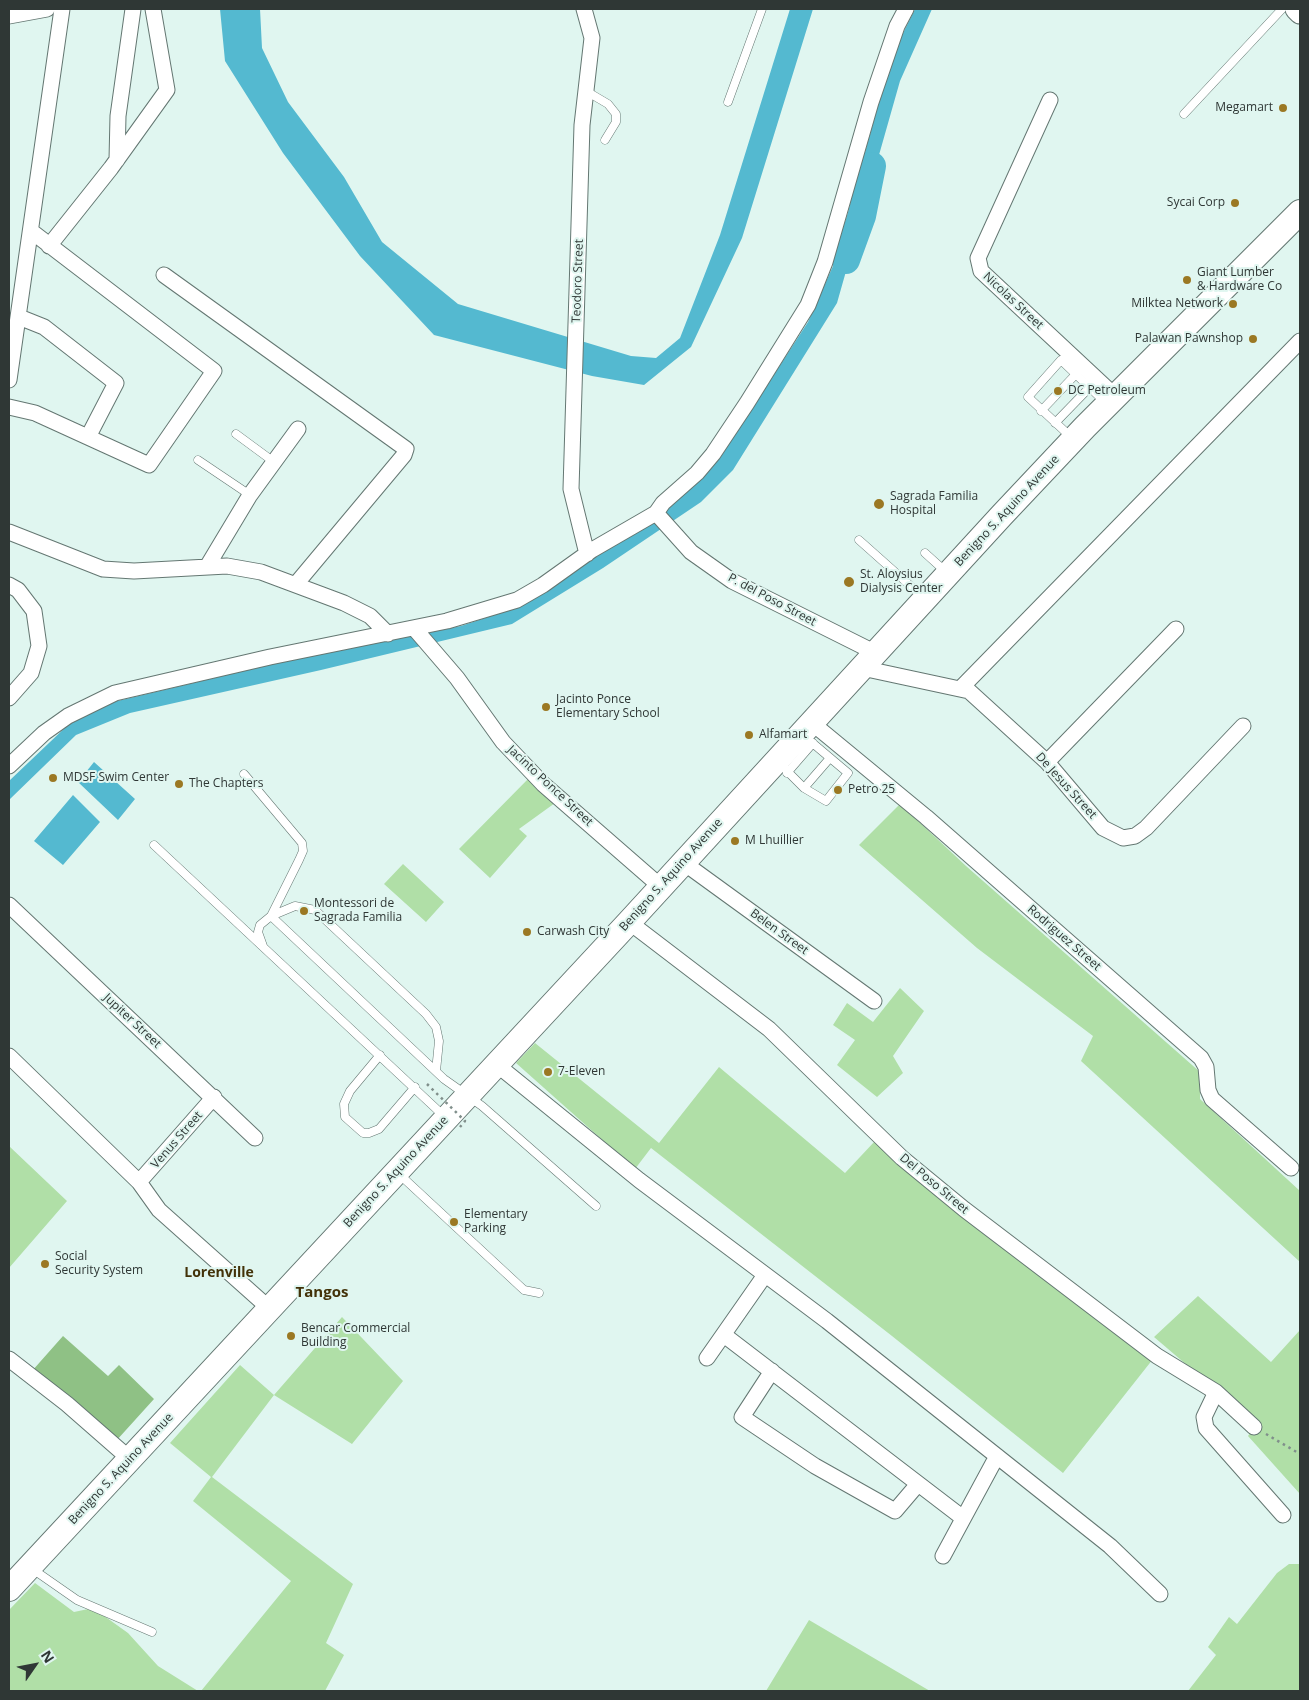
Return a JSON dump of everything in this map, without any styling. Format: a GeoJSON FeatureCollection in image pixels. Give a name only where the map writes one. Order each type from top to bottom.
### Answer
{"type":"FeatureCollection","features":[{"type":"Feature","properties":{"kind":"main road"},"geometry":{"type":"LineString","coordinates":[[1296,9],[1300,13]]}},
{"type":"Feature","properties":{"kind":"main road","name":"Benigno S. Aquino Avenue"},"geometry":{"type":"LineString","coordinates":[[9,1589],[131,1460],[396,1171],[453,1122],[468,1096],[496,1064],[629,922],[660,886],[782,767],[869,661],[1074,439],[1300,212]]}},
{"type":"Feature","properties":{"kind":"street"},"geometry":{"type":"LineString","coordinates":[[9,16],[47,9]]}},
{"type":"Feature","properties":{"kind":"street"},"geometry":{"type":"LineString","coordinates":[[9,380],[62,9]]}},
{"type":"Feature","properties":{"kind":"street"},"geometry":{"type":"LineString","coordinates":[[117,160],[118,116],[133,9]]}},
{"type":"Feature","properties":{"kind":"street"},"geometry":{"type":"LineString","coordinates":[[49,246],[117,160],[167,90],[153,9]]}},
{"type":"Feature","properties":{"kind":"street","name":"Teodoro Street"},"geometry":{"type":"LineString","coordinates":[[584,9],[592,38],[582,124],[571,489],[587,554]]}},
{"type":"Feature","properties":{"kind":"street"},"geometry":{"type":"LineString","coordinates":[[9,766],[44,734],[68,716],[115,693],[270,657],[447,621],[517,600],[543,585],[587,554],[656,513],[663,503],[697,473],[713,454],[748,403],[808,305],[825,262],[871,102],[897,26],[906,9]]}},
{"type":"Feature","properties":{"kind":"street","name":"Nicolas Street"},"geometry":{"type":"LineString","coordinates":[[1050,100],[978,258],[981,271],[1112,400]]}},
{"type":"Feature","properties":{"kind":"street"},"geometry":{"type":"LineString","coordinates":[[9,407],[35,413],[149,465],[214,371],[31,232]]}},
{"type":"Feature","properties":{"kind":"street"},"geometry":{"type":"LineString","coordinates":[[164,276],[406,449],[404,455],[296,584]]}},
{"type":"Feature","properties":{"kind":"street"},"geometry":{"type":"LineString","coordinates":[[19,317],[44,327],[116,382],[88,437]]}},
{"type":"Feature","properties":{"kind":"street"},"geometry":{"type":"LineString","coordinates":[[960,689],[1300,341]]}},
{"type":"Feature","properties":{"kind":"street"},"geometry":{"type":"LineString","coordinates":[[208,565],[250,496],[298,429]]}},
{"type":"Feature","properties":{"kind":"street","name":"P. del Poso Street"},"geometry":{"type":"LineString","coordinates":[[656,513],[691,552],[732,581],[869,661]]}},
{"type":"Feature","properties":{"kind":"street"},"geometry":{"type":"LineString","coordinates":[[9,532],[103,569],[134,571],[208,565],[261,572],[344,603],[370,616],[388,634]]}},
{"type":"Feature","properties":{"kind":"street"},"geometry":{"type":"LineString","coordinates":[[9,585],[18,590],[34,611],[39,646],[31,672],[9,698]]}},
{"type":"Feature","properties":{"kind":"street","name":"Jacinto Ponce Street"},"geometry":{"type":"LineString","coordinates":[[414,628],[457,678],[503,742],[543,784],[660,886]]}},
{"type":"Feature","properties":{"kind":"street"},"geometry":{"type":"LineString","coordinates":[[1047,762],[1176,629]]}},
{"type":"Feature","properties":{"kind":"street","name":"De Jesus Street"},"geometry":{"type":"LineString","coordinates":[[869,661],[960,689],[977,697],[1047,762],[1103,828],[1123,838],[1135,836],[1146,828],[1243,726]]}},
{"type":"Feature","properties":{"kind":"street","name":"Rodriguez Street"},"geometry":{"type":"LineString","coordinates":[[809,733],[926,817],[1205,1062],[1208,1090],[1212,1099],[1291,1168]]}},
{"type":"Feature","properties":{"kind":"street","name":"Belen Street"},"geometry":{"type":"LineString","coordinates":[[684,863],[874,1001]]}},
{"type":"Feature","properties":{"kind":"street","name":"Jupiter Street"},"geometry":{"type":"LineString","coordinates":[[9,905],[214,1097],[255,1138]]}},
{"type":"Feature","properties":{"kind":"street","name":"Del Poso Street"},"geometry":{"type":"LineString","coordinates":[[629,922],[769,1029],[902,1158],[964,1209],[1157,1356],[1216,1392],[1254,1427]]}},
{"type":"Feature","properties":{"kind":"street"},"geometry":{"type":"LineString","coordinates":[[9,1056],[139,1182],[159,1210],[270,1309]]}},
{"type":"Feature","properties":{"kind":"street"},"geometry":{"type":"LineString","coordinates":[[496,1064],[639,1180],[765,1275],[1110,1546],[1160,1594]]}},
{"type":"Feature","properties":{"kind":"street","name":"Venus Street"},"geometry":{"type":"LineString","coordinates":[[139,1182],[214,1097]]}},
{"type":"Feature","properties":{"kind":"street"},"geometry":{"type":"LineString","coordinates":[[708,1358],[765,1275]]}},
{"type":"Feature","properties":{"kind":"street"},"geometry":{"type":"LineString","coordinates":[[724,1334],[963,1518]]}},
{"type":"Feature","properties":{"kind":"street"},"geometry":{"type":"LineString","coordinates":[[9,1359],[68,1404],[131,1460]]}},
{"type":"Feature","properties":{"kind":"street"},"geometry":{"type":"LineString","coordinates":[[772,1371],[742,1417],[815,1466],[895,1511],[918,1484]]}},
{"type":"Feature","properties":{"kind":"street"},"geometry":{"type":"LineString","coordinates":[[1216,1392],[1204,1417],[1206,1428],[1283,1515]]}},
{"type":"Feature","properties":{"kind":"street"},"geometry":{"type":"LineString","coordinates":[[943,1556],[997,1456]]}},
{"type":"Feature","properties":{"kind":"lane"},"geometry":{"type":"LineString","coordinates":[[728,102],[762,9]]}},
{"type":"Feature","properties":{"kind":"lane"},"geometry":{"type":"LineString","coordinates":[[1184,114],[1282,9]]}},
{"type":"Feature","properties":{"kind":"lane"},"geometry":{"type":"LineString","coordinates":[[586,91],[608,104],[616,114],[616,122],[605,140]]}},
{"type":"Feature","properties":{"kind":"lane"},"geometry":{"type":"LineString","coordinates":[[1074,439],[1028,398],[1061,360],[1089,388],[1112,400]]}},
{"type":"Feature","properties":{"kind":"lane"},"geometry":{"type":"LineString","coordinates":[[1041,410],[1076,374]]}},
{"type":"Feature","properties":{"kind":"lane"},"geometry":{"type":"LineString","coordinates":[[1055,423],[1089,388]]}},
{"type":"Feature","properties":{"kind":"lane"},"geometry":{"type":"LineString","coordinates":[[236,434],[274,462]]}},
{"type":"Feature","properties":{"kind":"lane"},"geometry":{"type":"LineString","coordinates":[[198,460],[250,496]]}},
{"type":"Feature","properties":{"kind":"lane"},"geometry":{"type":"LineString","coordinates":[[859,540],[925,599]]}},
{"type":"Feature","properties":{"kind":"lane"},"geometry":{"type":"LineString","coordinates":[[925,554],[948,574]]}},
{"type":"Feature","properties":{"kind":"lane"},"geometry":{"type":"LineString","coordinates":[[782,767],[804,788],[826,801],[848,773],[830,758],[809,733]]}},
{"type":"Feature","properties":{"kind":"lane"},"geometry":{"type":"LineString","coordinates":[[804,788],[830,758]]}},
{"type":"Feature","properties":{"kind":"lane"},"geometry":{"type":"LineString","coordinates":[[244,774],[302,843],[303,851],[271,916]]}},
{"type":"Feature","properties":{"kind":"lane"},"geometry":{"type":"LineString","coordinates":[[154,845],[453,1122]]}},
{"type":"Feature","properties":{"kind":"lane"},"geometry":{"type":"LineString","coordinates":[[263,948],[258,932],[260,925],[271,916],[295,906],[315,910],[419,1008],[436,1027],[439,1041],[436,1071]]}},
{"type":"Feature","properties":{"kind":"lane"},"geometry":{"type":"LineString","coordinates":[[271,916],[436,1071],[468,1096],[596,1206]]}},
{"type":"Feature","properties":{"kind":"lane"},"geometry":{"type":"LineString","coordinates":[[380,1055],[350,1091],[344,1104],[345,1116],[357,1128],[363,1133],[379,1129],[414,1087]]}},
{"type":"Feature","properties":{"kind":"lane"},"geometry":{"type":"LineString","coordinates":[[396,1171],[524,1290],[540,1293]]}},
{"type":"Feature","properties":{"kind":"lane"},"geometry":{"type":"LineString","coordinates":[[29,1567],[77,1600],[152,1632]]}},
{"type":"Feature","properties":{"kind":"path"},"geometry":{"type":"LineString","coordinates":[[427,1084],[465,1120],[453,1122]]}},
{"type":"Feature","properties":{"kind":"path"},"geometry":{"type":"LineString","coordinates":[[1254,1427],[1300,1454]]}},
{"type":"Feature","properties":{"kind":"green space"},"geometry":{"type":"Polygon","coordinates":[[[529,778],[555,803],[519,829],[527,836],[490,878],[459,849],[529,778]]]}},
{"type":"Feature","properties":{"kind":"green space"},"geometry":{"type":"Polygon","coordinates":[[[900,804],[966,866],[1200,1072],[1200,1099],[1300,1191],[1300,1262],[1081,1061],[1093,1036],[977,948],[859,845],[900,804]]]}},
{"type":"Feature","properties":{"kind":"green space"},"geometry":{"type":"Polygon","coordinates":[[[403,864],[444,902],[426,922],[384,884],[403,864]]]}},
{"type":"Feature","properties":{"kind":"green space"},"geometry":{"type":"Polygon","coordinates":[[[900,988],[924,1011],[893,1056],[903,1073],[877,1097],[837,1065],[855,1040],[833,1025],[847,1003],[873,1022],[900,988]]]}},
{"type":"Feature","properties":{"kind":"green space"},"geometry":{"type":"Polygon","coordinates":[[[535,1043],[659,1143],[719,1067],[845,1173],[875,1141],[1153,1359],[1063,1473],[892,1336],[651,1148],[635,1169],[516,1063],[535,1043]]]}},
{"type":"Feature","properties":{"kind":"green space"},"geometry":{"type":"Polygon","coordinates":[[[9,1146],[67,1201],[9,1268],[9,1146]]]}},
{"type":"Feature","properties":{"kind":"green space"},"geometry":{"type":"Polygon","coordinates":[[[1198,1296],[1271,1362],[1300,1330],[1300,1494],[1248,1436],[1256,1424],[1154,1337],[1198,1296]]]}},
{"type":"Feature","properties":{"kind":"green space"},"geometry":{"type":"Polygon","coordinates":[[[342,1317],[403,1381],[352,1444],[274,1395],[342,1317]]]}},
{"type":"Feature","properties":{"kind":"green space"},"geometry":{"type":"Polygon","coordinates":[[[63,1336],[108,1376],[119,1365],[154,1399],[116,1441],[32,1371],[63,1336]]]}},
{"type":"Feature","properties":{"kind":"green space"},"geometry":{"type":"Polygon","coordinates":[[[240,1365],[274,1395],[212,1477],[353,1584],[326,1643],[344,1655],[325,1691],[201,1691],[291,1581],[193,1501],[211,1477],[170,1443],[240,1365]]]}},
{"type":"Feature","properties":{"kind":"green space"},"geometry":{"type":"Polygon","coordinates":[[[1289,1564],[1300,1564],[1300,1691],[1188,1691],[1216,1655],[1208,1647],[1229,1617],[1237,1624],[1277,1573],[1289,1564]]]}},
{"type":"Feature","properties":{"kind":"green space"},"geometry":{"type":"Polygon","coordinates":[[[35,1583],[74,1612],[93,1608],[128,1633],[158,1666],[198,1691],[9,1691],[9,1610],[35,1583]]]}},
{"type":"Feature","properties":{"kind":"green space"},"geometry":{"type":"Polygon","coordinates":[[[809,1620],[930,1691],[766,1691],[809,1620]]]}},
{"type":"Feature","properties":{"kind":"water"},"geometry":{"type":"Polygon","coordinates":[[[220,9],[260,9],[262,48],[288,102],[344,177],[382,242],[458,304],[631,356],[656,358],[680,338],[720,235],[790,9],[813,9],[742,238],[691,347],[644,385],[592,376],[434,335],[360,256],[283,153],[225,61],[220,9]]]}},
{"type":"Feature","properties":{"kind":"water"},"geometry":{"type":"Polygon","coordinates":[[[915,9],[932,9],[900,81],[837,303],[733,470],[701,502],[603,568],[512,624],[130,713],[76,735],[9,800],[9,781],[70,723],[113,702],[273,664],[461,626],[506,611],[655,520],[720,458],[808,322],[833,266],[881,95],[899,41],[915,9]]]}},
{"type":"Feature","properties":{"kind":"water"},"geometry":{"type":"Polygon","coordinates":[[[94,762],[135,799],[118,820],[78,782],[94,762]]]}},
{"type":"Feature","properties":{"kind":"water"},"geometry":{"type":"Polygon","coordinates":[[[73,795],[100,822],[63,865],[34,841],[73,795]]]}},
{"type":"Feature","properties":{"kind":"waterway"},"geometry":{"type":"LineString","coordinates":[[846,260],[862,216],[872,166]]}},
{"type":"Feature","properties":{"kind":"place","name":"Megamart"},"geometry":{"type":"Point","coordinates":[1283,108]}},
{"type":"Feature","properties":{"kind":"place","name":"Sycai Corp"},"geometry":{"type":"Point","coordinates":[1235,203]}},
{"type":"Feature","properties":{"kind":"place","name":"Giant Lumber & Hardware Co"},"geometry":{"type":"Point","coordinates":[1187,280]}},
{"type":"Feature","properties":{"kind":"place","name":"Milktea Network"},"geometry":{"type":"Point","coordinates":[1233,304]}},
{"type":"Feature","properties":{"kind":"place","name":"Palawan Pawnshop"},"geometry":{"type":"Point","coordinates":[1253,339]}},
{"type":"Feature","properties":{"kind":"place","name":"DC Petroleum"},"geometry":{"type":"Point","coordinates":[1058,391]}},
{"type":"Feature","properties":{"kind":"place","name":"Sagrada Familia Hospital"},"geometry":{"type":"Point","coordinates":[879,504]}},
{"type":"Feature","properties":{"kind":"place","name":"St. Aloysius Dialysis Center"},"geometry":{"type":"Point","coordinates":[849,582]}},
{"type":"Feature","properties":{"kind":"place","name":"Jacinto Ponce Elementary School"},"geometry":{"type":"Point","coordinates":[546,707]}},
{"type":"Feature","properties":{"kind":"place","name":"Alfamart"},"geometry":{"type":"Point","coordinates":[749,735]}},
{"type":"Feature","properties":{"kind":"place","name":"MDSF Swim Center"},"geometry":{"type":"Point","coordinates":[53,778]}},
{"type":"Feature","properties":{"kind":"place","name":"The Chapters"},"geometry":{"type":"Point","coordinates":[179,784]}},
{"type":"Feature","properties":{"kind":"place","name":"Petro 25"},"geometry":{"type":"Point","coordinates":[838,790]}},
{"type":"Feature","properties":{"kind":"place","name":"M Lhuillier"},"geometry":{"type":"Point","coordinates":[735,841]}},
{"type":"Feature","properties":{"kind":"place","name":"Montessori de Sagrada Familia"},"geometry":{"type":"Point","coordinates":[304,911]}},
{"type":"Feature","properties":{"kind":"place","name":"Carwash City"},"geometry":{"type":"Point","coordinates":[527,932]}},
{"type":"Feature","properties":{"kind":"place","name":"7-Eleven"},"geometry":{"type":"Point","coordinates":[548,1072]}},
{"type":"Feature","properties":{"kind":"place","name":"Elementary Parking"},"geometry":{"type":"Point","coordinates":[454,1222]}},
{"type":"Feature","properties":{"kind":"place","name":"Social Security System"},"geometry":{"type":"Point","coordinates":[45,1264]}},
{"type":"Feature","properties":{"kind":"place","name":"Bencar Commercial Building"},"geometry":{"type":"Point","coordinates":[291,1336]}},
{"type":"Feature","properties":{"kind":"district","name":"Lorenville"},"geometry":{"type":"Point","coordinates":[219,1273]}},
{"type":"Feature","properties":{"kind":"district","name":"Tangos"},"geometry":{"type":"Point","coordinates":[322,1293]}}]}
